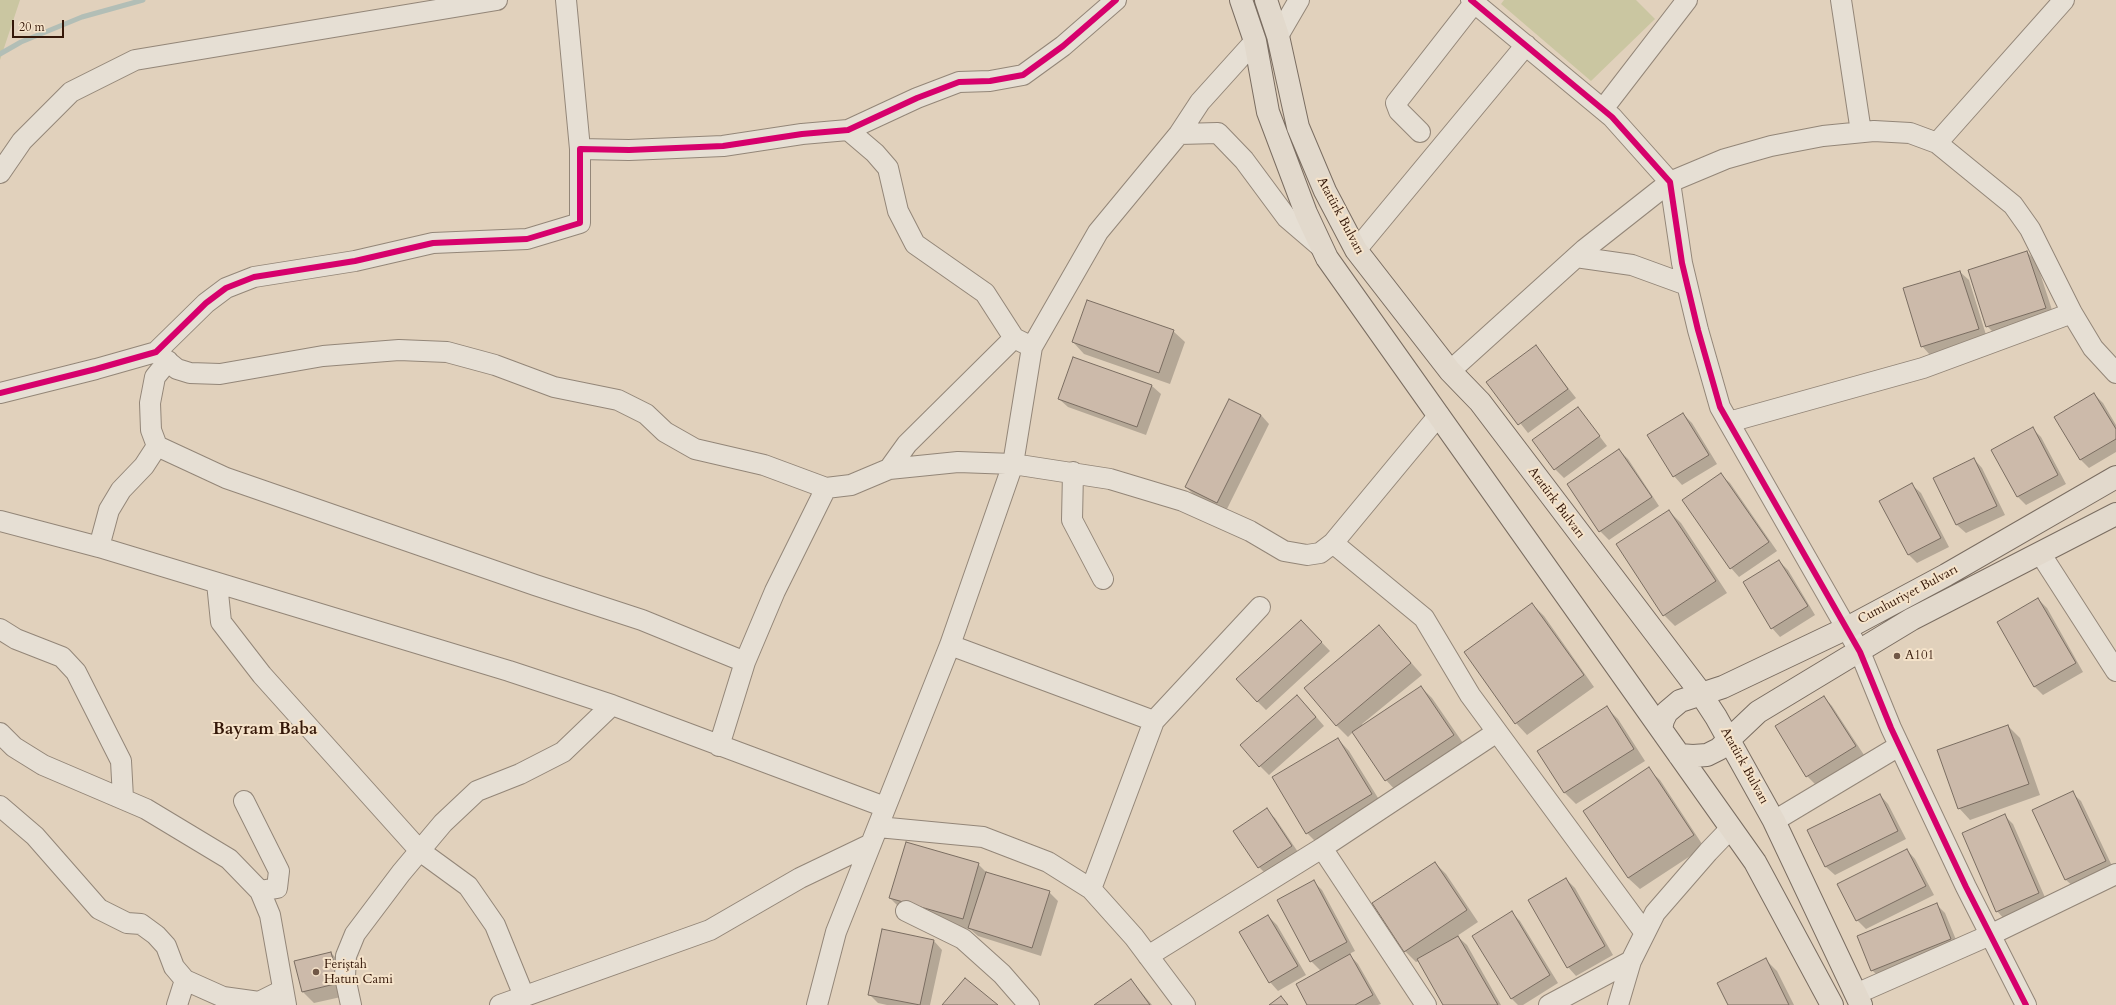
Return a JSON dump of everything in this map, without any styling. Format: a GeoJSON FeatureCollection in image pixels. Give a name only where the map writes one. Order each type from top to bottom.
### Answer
{"type":"FeatureCollection","features":[{"type":"Feature","properties":{"kind":"main road","name":"Atatürk Bulvarı"},"geometry":{"type":"LineString","coordinates":[[1241,0],[1254,41],[1268,112],[1306,213],[1323,248],[1439,415],[1755,862],[1832,1005]]}},
{"type":"Feature","properties":{"kind":"main road","name":"Atatürk Bulvarı"},"geometry":{"type":"LineString","coordinates":[[1266,0],[1278,36],[1298,127],[1325,191],[1356,250],[1450,371],[1480,402],[1701,694],[1730,740],[1774,821],[1859,1000]]}},
{"type":"Feature","properties":{"kind":"main road","name":"Cumhuriyet Bulvarı"},"geometry":{"type":"LineString","coordinates":[[1661,728],[1662,720],[1672,707],[1686,699],[1723,687],[1847,628],[1946,575],[2116,477]]}},
{"type":"Feature","properties":{"kind":"main road","name":"Cumhuriyet Bulvarı"},"geometry":{"type":"LineString","coordinates":[[1679,754],[1693,756],[1707,755],[1730,740],[1758,712],[1860,652],[1912,619],[2116,514]]}},
{"type":"Feature","properties":{"kind":"street"},"geometry":{"type":"LineString","coordinates":[[0,173],[22,141],[71,92],[135,60],[497,0]]}},
{"type":"Feature","properties":{"kind":"street"},"geometry":{"type":"LineString","coordinates":[[566,0],[580,149],[580,223],[527,239],[433,243],[355,261],[254,277],[226,288],[206,304],[162,356],[155,377],[150,403],[151,430],[157,446],[226,478],[512,578],[642,620],[745,662]]}},
{"type":"Feature","properties":{"kind":"street"},"geometry":{"type":"LineString","coordinates":[[580,149],[629,150],[723,146],[802,134],[848,130],[917,98],[959,82],[990,81],[1023,75],[1062,46],[1116,0]]}},
{"type":"Feature","properties":{"kind":"street"},"geometry":{"type":"LineString","coordinates":[[1278,36],[1299,0]]}},
{"type":"Feature","properties":{"kind":"street"},"geometry":{"type":"LineString","coordinates":[[1841,0],[1861,132]]}},
{"type":"Feature","properties":{"kind":"street"},"geometry":{"type":"LineString","coordinates":[[1937,143],[2064,0]]}},
{"type":"Feature","properties":{"kind":"street"},"geometry":{"type":"LineString","coordinates":[[1603,109],[1680,2]]}},
{"type":"Feature","properties":{"kind":"street"},"geometry":{"type":"LineString","coordinates":[[1420,132],[1399,111],[1396,103],[1480,3],[1526,45],[1603,109],[1670,182],[1687,285],[1720,407],[1860,652],[1899,746],[1990,935],[2026,1005]]}},
{"type":"Feature","properties":{"kind":"street"},"geometry":{"type":"LineString","coordinates":[[817,1005],[836,932],[950,645],[1014,464],[1032,347],[1098,232],[1179,134],[1200,102],[1254,41]]}},
{"type":"Feature","properties":{"kind":"street"},"geometry":{"type":"LineString","coordinates":[[1356,250],[1526,45]]}},
{"type":"Feature","properties":{"kind":"street"},"geometry":{"type":"LineString","coordinates":[[848,130],[875,153],[888,168],[898,211],[915,244],[985,293],[1014,338],[1032,347]]}},
{"type":"Feature","properties":{"kind":"street"},"geometry":{"type":"LineString","coordinates":[[1450,371],[1576,258],[1670,182],[1725,159],[1771,146],[1823,136],[1874,131],[1910,133],[1937,143],[2013,205],[2030,229],[2072,313],[2093,348],[2116,373]]}},
{"type":"Feature","properties":{"kind":"street"},"geometry":{"type":"LineString","coordinates":[[1179,134],[1218,133],[1244,160],[1287,218],[1323,248]]}},
{"type":"Feature","properties":{"kind":"street"},"geometry":{"type":"LineString","coordinates":[[1576,258],[1632,265],[1687,285]]}},
{"type":"Feature","properties":{"kind":"street"},"geometry":{"type":"LineString","coordinates":[[1729,422],[1923,368],[2072,313]]}},
{"type":"Feature","properties":{"kind":"street"},"geometry":{"type":"LineString","coordinates":[[889,469],[907,444],[1014,338]]}},
{"type":"Feature","properties":{"kind":"street"},"geometry":{"type":"LineString","coordinates":[[162,356],[177,369],[190,373],[220,374],[323,356],[399,350],[447,352],[495,365],[554,387],[618,400],[646,414],[665,432],[696,449],[764,465],[826,488],[852,485],[889,469],[958,462],[1014,464],[1073,472],[1110,479],[1183,501],[1250,531],[1284,551],[1308,555],[1320,553],[1333,543],[1439,415]]}},
{"type":"Feature","properties":{"kind":"street"},"geometry":{"type":"LineString","coordinates":[[0,393],[162,356]]}},
{"type":"Feature","properties":{"kind":"street"},"geometry":{"type":"LineString","coordinates":[[99,548],[109,510],[121,490],[144,466],[157,446]]}},
{"type":"Feature","properties":{"kind":"street"},"geometry":{"type":"LineString","coordinates":[[1073,472],[1072,520],[1102,579]]}},
{"type":"Feature","properties":{"kind":"street"},"geometry":{"type":"LineString","coordinates":[[718,746],[745,662],[775,591],[826,488]]}},
{"type":"Feature","properties":{"kind":"street"},"geometry":{"type":"LineString","coordinates":[[0,521],[99,548],[509,671],[612,705],[718,746],[885,807]]}},
{"type":"Feature","properties":{"kind":"street"},"geometry":{"type":"LineString","coordinates":[[1333,543],[1424,618],[1470,695],[1645,933]]}},
{"type":"Feature","properties":{"kind":"street"},"geometry":{"type":"LineString","coordinates":[[2040,553],[2116,671]]}},
{"type":"Feature","properties":{"kind":"street"},"geometry":{"type":"LineString","coordinates":[[217,583],[221,622],[262,675],[420,851],[468,886],[495,925],[524,996]]}},
{"type":"Feature","properties":{"kind":"street"},"geometry":{"type":"LineString","coordinates":[[1091,889],[1154,721],[1260,607]]}},
{"type":"Feature","properties":{"kind":"street"},"geometry":{"type":"LineString","coordinates":[[0,629],[16,639],[62,657],[76,672],[89,694],[121,760],[123,798]]}},
{"type":"Feature","properties":{"kind":"street"},"geometry":{"type":"LineString","coordinates":[[950,645],[1154,721]]}},
{"type":"Feature","properties":{"kind":"street"},"geometry":{"type":"LineString","coordinates":[[351,1005],[345,977],[346,956],[355,934],[443,823],[477,791],[520,774],[563,752],[612,705]]}},
{"type":"Feature","properties":{"kind":"street"},"geometry":{"type":"LineString","coordinates":[[1148,956],[1322,848],[1497,732]]}},
{"type":"Feature","properties":{"kind":"street"},"geometry":{"type":"LineString","coordinates":[[0,733],[14,747],[43,765],[146,809],[229,859],[260,891],[270,915],[284,997],[259,1002],[223,997],[185,980],[174,966],[166,946],[156,935],[141,924],[127,924],[99,909],[36,836],[0,806]]}},
{"type":"Feature","properties":{"kind":"street"},"geometry":{"type":"LineString","coordinates":[[1774,821],[1899,746]]}},
{"type":"Feature","properties":{"kind":"street"},"geometry":{"type":"LineString","coordinates":[[244,800],[279,871],[277,888],[260,891]]}},
{"type":"Feature","properties":{"kind":"street"},"geometry":{"type":"LineString","coordinates":[[1618,1005],[1632,961],[1655,912],[1708,852],[1732,828]]}},
{"type":"Feature","properties":{"kind":"street"},"geometry":{"type":"LineString","coordinates":[[500,1005],[710,930],[874,836],[983,837],[1048,862],[1091,889],[1148,956],[1185,1005]]}},
{"type":"Feature","properties":{"kind":"street"},"geometry":{"type":"LineString","coordinates":[[1322,848],[1426,1005]]}},
{"type":"Feature","properties":{"kind":"street"},"geometry":{"type":"LineString","coordinates":[[1859,1000],[2116,874]]}},
{"type":"Feature","properties":{"kind":"street"},"geometry":{"type":"LineString","coordinates":[[906,911],[963,939],[1002,974],[1030,1005]]}},
{"type":"Feature","properties":{"kind":"street"},"geometry":{"type":"LineString","coordinates":[[1549,1005],[1632,961]]}},
{"type":"Feature","properties":{"kind":"street"},"geometry":{"type":"LineString","coordinates":[[177,1005],[185,980]]}},
{"type":"Feature","properties":{"kind":"shaded area"},"geometry":{"type":"Polygon","coordinates":[[[0,0],[20,0],[0,60],[0,0]]]}},
{"type":"Feature","properties":{"kind":"shaded area"},"geometry":{"type":"Polygon","coordinates":[[[1504,0],[1636,0],[1655,19],[1591,81],[1501,4],[1504,0]]]}},
{"type":"Feature","properties":{"kind":"building"},"geometry":{"type":"Polygon","coordinates":[[[2027,251],[2046,308],[1986,327],[1968,270],[2027,251]]]}},
{"type":"Feature","properties":{"kind":"building"},"geometry":{"type":"Polygon","coordinates":[[[1960,271],[1979,329],[1921,347],[1903,288],[1960,271]]]}},
{"type":"Feature","properties":{"kind":"building"},"geometry":{"type":"Polygon","coordinates":[[[1087,300],[1174,330],[1159,373],[1072,342],[1087,300]]]}},
{"type":"Feature","properties":{"kind":"building"},"geometry":{"type":"Polygon","coordinates":[[[1536,345],[1568,389],[1518,425],[1486,382],[1536,345]]]}},
{"type":"Feature","properties":{"kind":"building"},"geometry":{"type":"Polygon","coordinates":[[[1073,357],[1152,385],[1137,427],[1058,399],[1073,357]]]}},
{"type":"Feature","properties":{"kind":"building"},"geometry":{"type":"Polygon","coordinates":[[[2094,393],[2116,429],[2116,439],[2080,460],[2054,417],[2094,393]]]}},
{"type":"Feature","properties":{"kind":"building"},"geometry":{"type":"Polygon","coordinates":[[[1229,399],[1261,415],[1217,503],[1185,487],[1229,399]]]}},
{"type":"Feature","properties":{"kind":"building"},"geometry":{"type":"Polygon","coordinates":[[[1578,407],[1600,436],[1554,470],[1532,440],[1578,407]]]}},
{"type":"Feature","properties":{"kind":"building"},"geometry":{"type":"Polygon","coordinates":[[[1683,413],[1709,455],[1673,477],[1647,435],[1683,413]]]}},
{"type":"Feature","properties":{"kind":"building"},"geometry":{"type":"Polygon","coordinates":[[[2033,427],[2058,475],[2017,497],[1991,450],[2033,427]]]}},
{"type":"Feature","properties":{"kind":"building"},"geometry":{"type":"Polygon","coordinates":[[[1619,449],[1652,497],[1599,532],[1567,484],[1619,449]]]}},
{"type":"Feature","properties":{"kind":"building"},"geometry":{"type":"Polygon","coordinates":[[[1974,458],[1997,506],[1956,525],[1933,478],[1974,458]]]}},
{"type":"Feature","properties":{"kind":"building"},"geometry":{"type":"Polygon","coordinates":[[[1721,473],[1769,542],[1730,569],[1682,500],[1721,473]]]}},
{"type":"Feature","properties":{"kind":"building"},"geometry":{"type":"Polygon","coordinates":[[[1912,483],[1941,538],[1908,555],[1879,501],[1912,483]]]}},
{"type":"Feature","properties":{"kind":"building"},"geometry":{"type":"Polygon","coordinates":[[[1669,510],[1716,581],[1663,616],[1616,544],[1669,510]]]}},
{"type":"Feature","properties":{"kind":"building"},"geometry":{"type":"Polygon","coordinates":[[[1779,560],[1808,606],[1771,629],[1743,582],[1779,560]]]}},
{"type":"Feature","properties":{"kind":"building"},"geometry":{"type":"Polygon","coordinates":[[[2038,598],[2076,663],[2034,687],[1997,622],[2038,598]]]}},
{"type":"Feature","properties":{"kind":"building"},"geometry":{"type":"Polygon","coordinates":[[[1532,603],[1584,675],[1515,724],[1464,652],[1532,603]]]}},
{"type":"Feature","properties":{"kind":"building"},"geometry":{"type":"Polygon","coordinates":[[[1301,620],[1322,642],[1257,702],[1236,679],[1301,620]]]}},
{"type":"Feature","properties":{"kind":"building"},"geometry":{"type":"Polygon","coordinates":[[[1379,625],[1411,663],[1336,726],[1304,688],[1379,625]]]}},
{"type":"Feature","properties":{"kind":"building"},"geometry":{"type":"Polygon","coordinates":[[[1421,686],[1454,735],[1385,781],[1352,732],[1421,686]]]}},
{"type":"Feature","properties":{"kind":"building"},"geometry":{"type":"Polygon","coordinates":[[[1297,695],[1316,717],[1259,767],[1240,745],[1297,695]]]}},
{"type":"Feature","properties":{"kind":"building"},"geometry":{"type":"Polygon","coordinates":[[[1824,696],[1856,746],[1806,777],[1775,726],[1824,696]]]}},
{"type":"Feature","properties":{"kind":"building"},"geometry":{"type":"Polygon","coordinates":[[[1607,706],[1634,749],[1564,793],[1537,751],[1607,706]]]}},
{"type":"Feature","properties":{"kind":"building"},"geometry":{"type":"Polygon","coordinates":[[[2008,725],[2029,784],[1958,809],[1937,750],[2008,725]]]}},
{"type":"Feature","properties":{"kind":"building"},"geometry":{"type":"Polygon","coordinates":[[[1338,738],[1372,794],[1306,834],[1272,777],[1338,738]]]}},
{"type":"Feature","properties":{"kind":"building"},"geometry":{"type":"Polygon","coordinates":[[[1649,767],[1694,835],[1628,878],[1583,811],[1649,767]]]}},
{"type":"Feature","properties":{"kind":"building"},"geometry":{"type":"Polygon","coordinates":[[[2073,791],[2106,861],[2065,880],[2032,810],[2073,791]]]}},
{"type":"Feature","properties":{"kind":"building"},"geometry":{"type":"Polygon","coordinates":[[[1880,794],[1898,831],[1825,867],[1807,830],[1880,794]]]}},
{"type":"Feature","properties":{"kind":"building"},"geometry":{"type":"Polygon","coordinates":[[[1267,808],[1292,846],[1258,868],[1233,831],[1267,808]]]}},
{"type":"Feature","properties":{"kind":"building"},"geometry":{"type":"Polygon","coordinates":[[[2005,814],[2039,893],[1996,912],[1962,833],[2005,814]]]}},
{"type":"Feature","properties":{"kind":"building"},"geometry":{"type":"Polygon","coordinates":[[[906,842],[979,863],[963,919],[889,898],[906,842]]]}},
{"type":"Feature","properties":{"kind":"building"},"geometry":{"type":"Polygon","coordinates":[[[1907,849],[1926,886],[1856,921],[1837,884],[1907,849]]]}},
{"type":"Feature","properties":{"kind":"building"},"geometry":{"type":"Polygon","coordinates":[[[1435,862],[1467,910],[1404,952],[1372,903],[1435,862]]]}},
{"type":"Feature","properties":{"kind":"building"},"geometry":{"type":"Polygon","coordinates":[[[986,872],[1050,891],[1032,948],[968,928],[986,872]]]}},
{"type":"Feature","properties":{"kind":"building"},"geometry":{"type":"Polygon","coordinates":[[[1566,878],[1605,946],[1567,968],[1528,900],[1566,878]]]}},
{"type":"Feature","properties":{"kind":"building"},"geometry":{"type":"Polygon","coordinates":[[[1314,880],[1347,942],[1310,962],[1277,900],[1314,880]]]}},
{"type":"Feature","properties":{"kind":"building"},"geometry":{"type":"Polygon","coordinates":[[[1937,903],[1951,939],[1871,971],[1857,936],[1937,903]]]}},
{"type":"Feature","properties":{"kind":"building"},"geometry":{"type":"Polygon","coordinates":[[[1512,911],[1550,975],[1511,999],[1472,936],[1512,911]]]}},
{"type":"Feature","properties":{"kind":"building"},"geometry":{"type":"Polygon","coordinates":[[[1268,915],[1298,966],[1269,983],[1239,932],[1268,915]]]}},
{"type":"Feature","properties":{"kind":"building"},"geometry":{"type":"Polygon","coordinates":[[[882,929],[934,940],[920,1005],[868,995],[882,929]]]}},
{"type":"Feature","properties":{"kind":"building"},"geometry":{"type":"Polygon","coordinates":[[[1458,936],[1498,1005],[1443,1005],[1417,959],[1458,936]]]}},
{"type":"Feature","properties":{"kind":"building","name":"Feriştah Hatun Cami"},"geometry":{"type":"Polygon","coordinates":[[[331,952],[339,983],[302,992],[294,961],[331,952]]]}},
{"type":"Feature","properties":{"kind":"building"},"geometry":{"type":"Polygon","coordinates":[[[1350,954],[1373,995],[1355,1005],[1307,1005],[1296,984],[1350,954]]]}},
{"type":"Feature","properties":{"kind":"building"},"geometry":{"type":"Polygon","coordinates":[[[1766,958],[1789,1005],[1728,1005],[1717,983],[1766,958]]]}},
{"type":"Feature","properties":{"kind":"building"},"geometry":{"type":"Polygon","coordinates":[[[965,978],[998,1005],[942,1005],[965,978]]]}},
{"type":"Feature","properties":{"kind":"building"},"geometry":{"type":"Polygon","coordinates":[[[1131,979],[1150,1005],[1094,1005],[1131,979]]]}},
{"type":"Feature","properties":{"kind":"building"},"geometry":{"type":"Polygon","coordinates":[[[1281,996],[1288,1005],[1269,1005],[1281,996]]]}},
{"type":"Feature","properties":{"kind":"waterway"},"geometry":{"type":"LineString","coordinates":[[0,54],[21,42],[82,17],[143,0]]}},
{"type":"Feature","properties":{"kind":"cycle path"},"geometry":{"type":"LineString","coordinates":[[0,393],[156,352],[206,303],[226,288],[254,277],[355,261],[433,243],[527,239],[580,223],[580,149],[629,150],[723,146],[802,134],[848,130],[917,98],[959,82],[990,81],[1023,75],[1063,46],[1116,0]]}},
{"type":"Feature","properties":{"kind":"cycle path"},"geometry":{"type":"LineString","coordinates":[[1471,0],[1612,117],[1670,182],[1682,263],[1698,330],[1720,407],[1860,652],[1891,728],[1966,887],[2026,1005]]}},
{"type":"Feature","properties":{"kind":"place","name":"A101"},"geometry":{"type":"Point","coordinates":[1897,656]}},
{"type":"Feature","properties":{"kind":"place","name":"Feriştah Hatun Cami"},"geometry":{"type":"Point","coordinates":[316,972]}},
{"type":"Feature","properties":{"kind":"district","name":"Bayram Baba"},"geometry":{"type":"Point","coordinates":[265,730]}}]}
